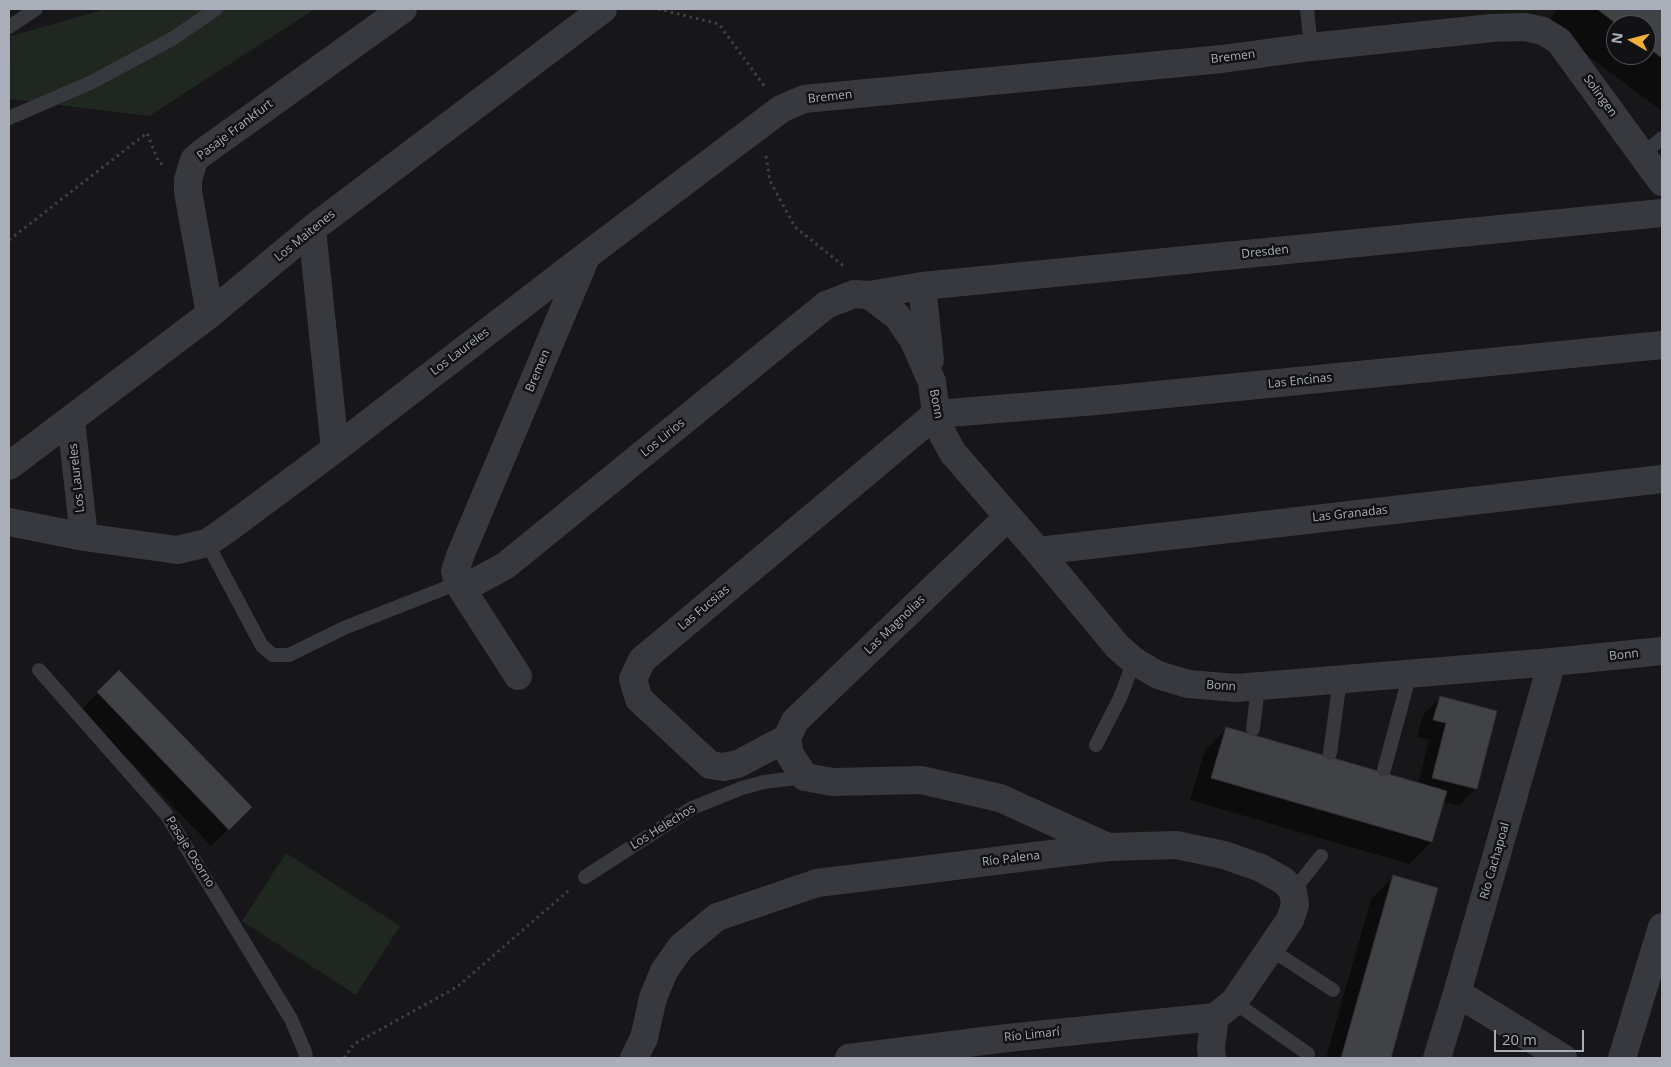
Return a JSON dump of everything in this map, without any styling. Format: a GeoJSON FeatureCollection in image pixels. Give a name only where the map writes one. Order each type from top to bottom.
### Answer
{"type":"FeatureCollection","features":[{"type":"Feature","properties":{"kind":"street","name":"Pasaje Frankfurt"},"geometry":{"type":"LineString","coordinates":[[210,314],[188,192],[190,169],[194,160],[403,9]]}},
{"type":"Feature","properties":{"kind":"street","name":"Los Maitenes"},"geometry":{"type":"LineString","coordinates":[[9,466],[210,314],[312,229],[603,9]]}},
{"type":"Feature","properties":{"kind":"street","name":"Bremen"},"geometry":{"type":"LineString","coordinates":[[458,583],[455,571],[460,556],[586,256],[782,109],[804,99],[1222,58],[1492,28],[1525,27]]}},
{"type":"Feature","properties":{"kind":"street","name":"Solingen"},"geometry":{"type":"LineString","coordinates":[[1525,27],[1543,31],[1559,41],[1652,146],[1662,182]]}},
{"type":"Feature","properties":{"kind":"street","name":"Dresden"},"geometry":{"type":"LineString","coordinates":[[869,295],[922,286],[1662,213]]}},
{"type":"Feature","properties":{"kind":"street"},"geometry":{"type":"LineString","coordinates":[[312,229],[335,449]]}},
{"type":"Feature","properties":{"kind":"street","name":"Los Laureles"},"geometry":{"type":"LineString","coordinates":[[9,522],[84,537],[177,550],[207,543],[335,449],[586,256]]}},
{"type":"Feature","properties":{"kind":"street","name":"Bonn"},"geometry":{"type":"LineString","coordinates":[[922,286],[936,414],[953,453],[1117,646],[1134,661],[1158,675],[1188,684],[1236,688],[1258,687],[1662,651]]}},
{"type":"Feature","properties":{"kind":"street","name":"Los Lirios"},"geometry":{"type":"LineString","coordinates":[[458,583],[477,581],[505,566],[826,305],[854,294],[869,295]]}},
{"type":"Feature","properties":{"kind":"street","name":"Bonn"},"geometry":{"type":"LineString","coordinates":[[869,295],[897,316],[914,341],[932,382]]}},
{"type":"Feature","properties":{"kind":"street","name":"Las Encinas"},"geometry":{"type":"LineString","coordinates":[[936,414],[1096,401],[1662,344]]}},
{"type":"Feature","properties":{"kind":"street","name":"Las Fucsias"},"geometry":{"type":"LineString","coordinates":[[788,738],[738,764],[710,765],[639,698],[633,680],[642,660],[936,414]]}},
{"type":"Feature","properties":{"kind":"street","name":"Los Laureles"},"geometry":{"type":"LineString","coordinates":[[71,420],[84,537]]}},
{"type":"Feature","properties":{"kind":"street","name":"Las Granadas"},"geometry":{"type":"LineString","coordinates":[[1038,551],[1662,479]]}},
{"type":"Feature","properties":{"kind":"street","name":"Las Magnolias"},"geometry":{"type":"LineString","coordinates":[[788,738],[795,721],[1008,517]]}},
{"type":"Feature","properties":{"kind":"street"},"geometry":{"type":"LineString","coordinates":[[458,583],[518,676]]}},
{"type":"Feature","properties":{"kind":"street","name":"Río Cachapoal"},"geometry":{"type":"LineString","coordinates":[[1437,1058],[1458,993],[1552,662]]}},
{"type":"Feature","properties":{"kind":"street"},"geometry":{"type":"LineString","coordinates":[[788,738],[790,755],[805,777],[833,782],[921,780],[1000,798],[1108,846]]}},
{"type":"Feature","properties":{"kind":"street","name":"Río Palena"},"geometry":{"type":"LineString","coordinates":[[643,1051],[653,998],[664,971],[681,947],[717,917],[817,883],[1108,846],[1176,845],[1224,855],[1261,868],[1284,881],[1293,891]]}},
{"type":"Feature","properties":{"kind":"street"},"geometry":{"type":"LineString","coordinates":[[1212,1058],[1211,1048],[1224,1010],[1290,920],[1295,906],[1293,891]]}},
{"type":"Feature","properties":{"kind":"street"},"geometry":{"type":"LineString","coordinates":[[1622,1058],[1662,927]]}},
{"type":"Feature","properties":{"kind":"street"},"geometry":{"type":"LineString","coordinates":[[1458,993],[1563,1058]]}},
{"type":"Feature","properties":{"kind":"street","name":"Río Limarí"},"geometry":{"type":"LineString","coordinates":[[850,1058],[1224,1010]]}},
{"type":"Feature","properties":{"kind":"lane"},"geometry":{"type":"LineString","coordinates":[[9,27],[36,9]]}},
{"type":"Feature","properties":{"kind":"lane"},"geometry":{"type":"LineString","coordinates":[[9,118],[92,82],[172,39],[216,9]]}},
{"type":"Feature","properties":{"kind":"lane"},"geometry":{"type":"LineString","coordinates":[[1307,9],[1311,47]]}},
{"type":"Feature","properties":{"kind":"lane"},"geometry":{"type":"LineString","coordinates":[[207,543],[262,646],[273,655],[290,655],[344,628],[458,583]]}},
{"type":"Feature","properties":{"kind":"lane"},"geometry":{"type":"LineString","coordinates":[[1096,744],[1120,698],[1134,661]]}},
{"type":"Feature","properties":{"kind":"lane","name":"Pasaje Osorno"},"geometry":{"type":"LineString","coordinates":[[39,670],[166,814],[291,1019],[306,1058]]}},
{"type":"Feature","properties":{"kind":"lane"},"geometry":{"type":"LineString","coordinates":[[1384,770],[1410,674]]}},
{"type":"Feature","properties":{"kind":"lane"},"geometry":{"type":"LineString","coordinates":[[1330,753],[1340,680]]}},
{"type":"Feature","properties":{"kind":"lane"},"geometry":{"type":"LineString","coordinates":[[1253,729],[1258,687]]}},
{"type":"Feature","properties":{"kind":"lane","name":"Los Helechos"},"geometry":{"type":"LineString","coordinates":[[585,877],[692,808],[742,788],[805,777]]}},
{"type":"Feature","properties":{"kind":"lane"},"geometry":{"type":"LineString","coordinates":[[1293,891],[1321,856]]}},
{"type":"Feature","properties":{"kind":"lane"},"geometry":{"type":"LineString","coordinates":[[1270,949],[1333,990]]}},
{"type":"Feature","properties":{"kind":"lane"},"geometry":{"type":"LineString","coordinates":[[1224,1010],[1308,1054]]}},
{"type":"Feature","properties":{"kind":"path"},"geometry":{"type":"LineString","coordinates":[[658,9],[719,24],[782,109]]}},
{"type":"Feature","properties":{"kind":"path"},"geometry":{"type":"LineString","coordinates":[[760,126],[770,181],[795,227],[850,270],[869,295]]}},
{"type":"Feature","properties":{"kind":"path"},"geometry":{"type":"LineString","coordinates":[[9,240],[147,133],[159,163],[190,169]]}},
{"type":"Feature","properties":{"kind":"path"},"geometry":{"type":"LineString","coordinates":[[344,1058],[354,1044],[457,987],[585,877]]}},
{"type":"Feature","properties":{"kind":"shaded area"},"geometry":{"type":"Polygon","coordinates":[[[106,9],[315,9],[149,116],[9,99],[11,36],[106,9]]]}},
{"type":"Feature","properties":{"kind":"shaded area"},"geometry":{"type":"Polygon","coordinates":[[[286,853],[400,926],[356,995],[242,921],[286,853]]]}},
{"type":"Feature","properties":{"kind":"building"},"geometry":{"type":"Polygon","coordinates":[[[1597,9],[1662,9],[1662,58],[1656,54],[1656,15],[1606,16],[1597,9]]]}},
{"type":"Feature","properties":{"kind":"building"},"geometry":{"type":"Polygon","coordinates":[[[119,670],[252,807],[229,830],[97,692],[119,670]]]}},
{"type":"Feature","properties":{"kind":"building"},"geometry":{"type":"Polygon","coordinates":[[[1440,696],[1497,711],[1477,789],[1432,778],[1446,723],[1433,720],[1440,696]]]}},
{"type":"Feature","properties":{"kind":"building"},"geometry":{"type":"Polygon","coordinates":[[[1226,727],[1447,791],[1432,842],[1211,778],[1226,727]]]}},
{"type":"Feature","properties":{"kind":"building"},"geometry":{"type":"Polygon","coordinates":[[[1393,875],[1438,888],[1391,1058],[1341,1058],[1393,875]]]}}]}
